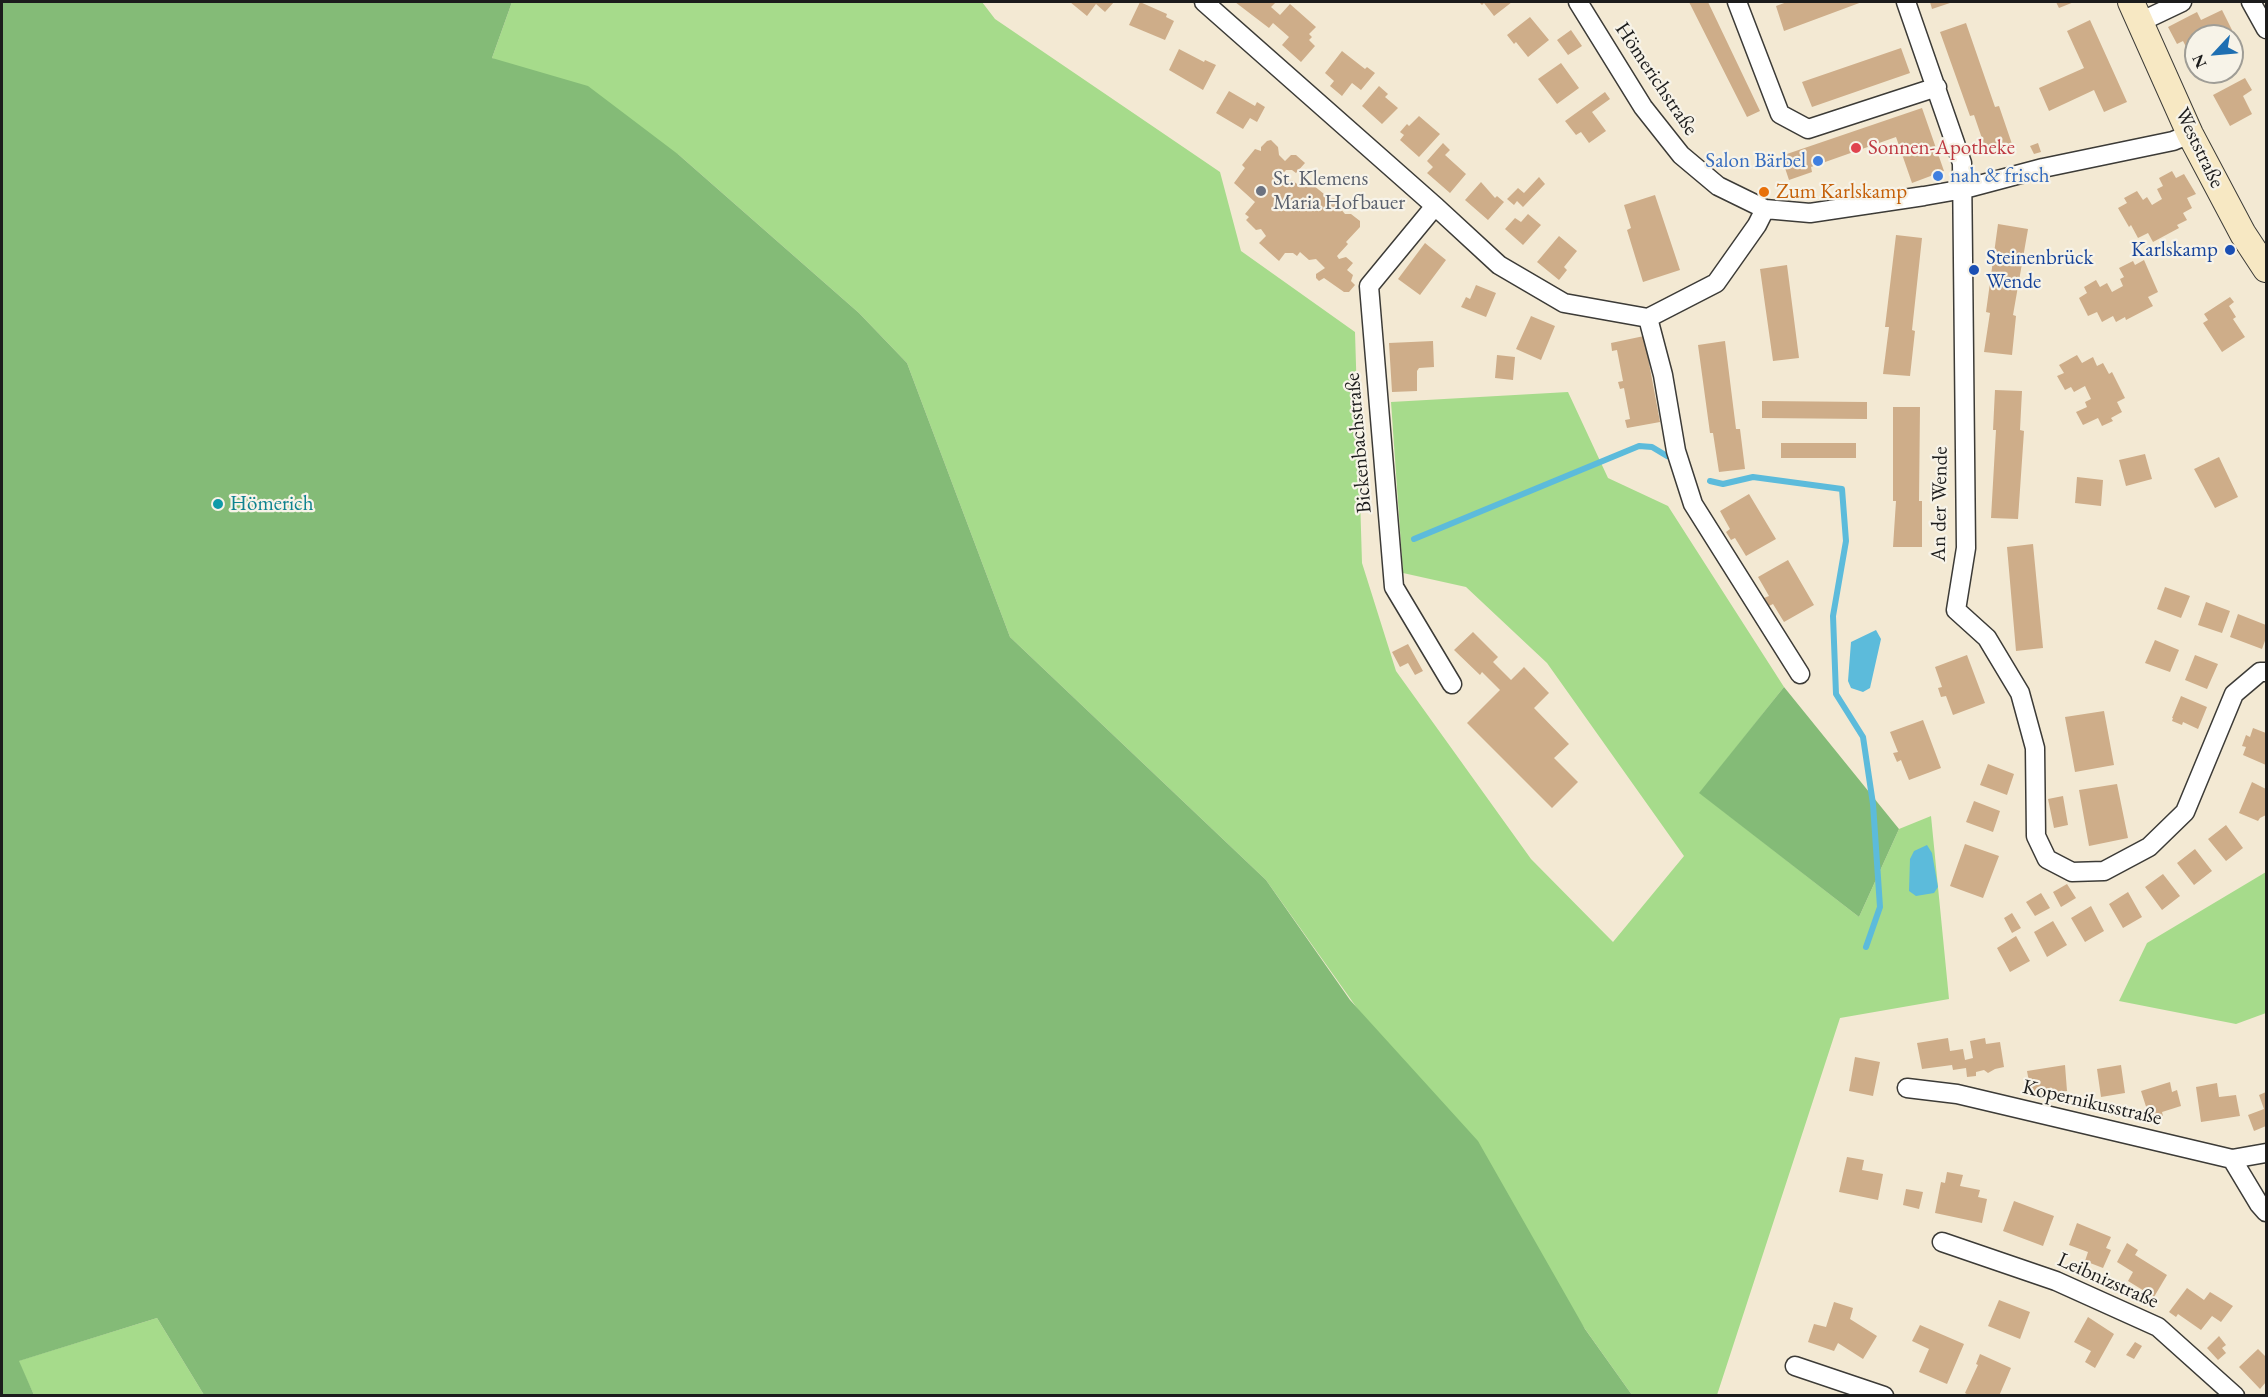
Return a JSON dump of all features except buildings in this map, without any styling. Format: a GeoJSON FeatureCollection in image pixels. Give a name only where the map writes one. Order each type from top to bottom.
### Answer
{"type":"FeatureCollection","features":[{"type":"Feature","properties":{"kind":"main road","name":"Weststraße"},"geometry":{"type":"LineString","coordinates":[[2136,12],[2190,134],[2243,234],[2266,269]]}},
{"type":"Feature","properties":{"kind":"street"},"geometry":{"type":"LineString","coordinates":[[1204,2],[1436,206],[1499,265],[1564,303],[1648,318],[1716,283],[1757,225],[1765,209]]}},
{"type":"Feature","properties":{"kind":"street","name":"Hömerichstraße"},"geometry":{"type":"LineString","coordinates":[[1578,2],[1643,107],[1681,155],[1718,186],[1765,209],[1810,213],[1964,189],[2043,168],[2173,141],[2190,134]]}},
{"type":"Feature","properties":{"kind":"street"},"geometry":{"type":"LineString","coordinates":[[1737,2],[1780,114],[1808,129],[1937,87]]}},
{"type":"Feature","properties":{"kind":"street"},"geometry":{"type":"LineString","coordinates":[[1906,2],[1962,163],[1964,189]]}},
{"type":"Feature","properties":{"kind":"street","name":"Weststraße"},"geometry":{"type":"LineString","coordinates":[[2136,12],[2182,2]]}},
{"type":"Feature","properties":{"kind":"street"},"geometry":{"type":"LineString","coordinates":[[2251,2],[2266,29]]}},
{"type":"Feature","properties":{"kind":"street","name":"An der Wende"},"geometry":{"type":"LineString","coordinates":[[1964,189],[1962,211],[1966,548],[1956,610],[1987,638],[2020,693],[2035,748],[2036,836],[2047,859],[2072,872],[2104,871],[2149,847],[2185,812],[2234,694],[2260,672],[2266,672]]}},
{"type":"Feature","properties":{"kind":"street","name":"Bickenbachstraße"},"geometry":{"type":"LineString","coordinates":[[1436,206],[1368,286],[1394,587],[1452,684]]}},
{"type":"Feature","properties":{"kind":"street"},"geometry":{"type":"LineString","coordinates":[[1648,318],[1663,375],[1677,450],[1693,504],[1800,674]]}},
{"type":"Feature","properties":{"kind":"street","name":"Kopernikusstraße"},"geometry":{"type":"LineString","coordinates":[[1907,1088],[1957,1094],[2232,1159],[2266,1153]]}},
{"type":"Feature","properties":{"kind":"street"},"geometry":{"type":"LineString","coordinates":[[2232,1159],[2266,1212]]}},
{"type":"Feature","properties":{"kind":"street","name":"Leibnizstraße"},"geometry":{"type":"LineString","coordinates":[[1942,1242],[2055,1281],[2158,1327],[2235,1395]]}},
{"type":"Feature","properties":{"kind":"street"},"geometry":{"type":"LineString","coordinates":[[1795,1366],[1884,1395]]}},
{"type":"Feature","properties":{"kind":"green space"},"geometry":{"type":"Polygon","coordinates":[[[2,2],[512,2],[492,58],[588,86],[679,155],[859,313],[907,363],[1010,637],[1266,880],[1350,1000],[1478,1141],[1585,1329],[1632,1395],[204,1395],[157,1318],[19,1361],[34,1395],[2,1395],[2,2]]]}},
{"type":"Feature","properties":{"kind":"green space"},"geometry":{"type":"Polygon","coordinates":[[[512,2],[982,2],[995,19],[1220,172],[1241,251],[1355,332],[1362,563],[1396,671],[1531,859],[1613,942],[1684,856],[1547,663],[1466,587],[1403,573],[1391,402],[1568,392],[1608,478],[1668,506],[1784,687],[1700,793],[1859,917],[1899,829],[1931,816],[1949,999],[1840,1018],[1717,1395],[1632,1395],[1266,880],[1010,637],[907,363],[859,313],[679,155],[492,58],[512,2]]]}},
{"type":"Feature","properties":{"kind":"green space"},"geometry":{"type":"Polygon","coordinates":[[[1784,687],[1899,829],[1859,917],[1699,793],[1784,687]]]}},
{"type":"Feature","properties":{"kind":"green space"},"geometry":{"type":"Polygon","coordinates":[[[2266,872],[2266,1013],[2236,1024],[2119,1001],[2147,943],[2266,872]]]}},
{"type":"Feature","properties":{"kind":"green space"},"geometry":{"type":"Polygon","coordinates":[[[157,1318],[204,1395],[34,1395],[18,1361],[157,1318]]]}},
{"type":"Feature","properties":{"kind":"water"},"geometry":{"type":"Polygon","coordinates":[[[1876,630],[1881,639],[1870,688],[1863,692],[1851,688],[1848,681],[1851,642],[1876,630]]]}},
{"type":"Feature","properties":{"kind":"water"},"geometry":{"type":"Polygon","coordinates":[[[1927,845],[1932,853],[1938,887],[1934,893],[1916,896],[1909,891],[1910,859],[1914,851],[1927,845]]]}},
{"type":"Feature","properties":{"kind":"waterway"},"geometry":{"type":"LineString","coordinates":[[1414,539],[1639,446],[1652,447],[1667,456]]}},
{"type":"Feature","properties":{"kind":"waterway"},"geometry":{"type":"LineString","coordinates":[[1710,481],[1723,484],[1753,477],[1842,489],[1846,541],[1833,616],[1836,694],[1863,737],[1873,804],[1880,907],[1866,947]]}},
{"type":"Feature","properties":{"kind":"place","name":"Sonnen-Apotheke"},"geometry":{"type":"Point","coordinates":[1856,148]}},
{"type":"Feature","properties":{"kind":"place","name":"Salon Bärbel"},"geometry":{"type":"Point","coordinates":[1818,161]}},
{"type":"Feature","properties":{"kind":"place","name":"nah & frisch"},"geometry":{"type":"Point","coordinates":[1938,176]}},
{"type":"Feature","properties":{"kind":"place","name":"St. Klemens Maria Hofbauer"},"geometry":{"type":"Point","coordinates":[1261,191]}},
{"type":"Feature","properties":{"kind":"place","name":"Zum Karlskamp"},"geometry":{"type":"Point","coordinates":[1764,192]}},
{"type":"Feature","properties":{"kind":"place","name":"Karlskamp"},"geometry":{"type":"Point","coordinates":[2230,250]}},
{"type":"Feature","properties":{"kind":"place","name":"Steinenbrück Wende"},"geometry":{"type":"Point","coordinates":[1974,270]}},
{"type":"Feature","properties":{"kind":"place","name":"Hömerich"},"geometry":{"type":"Point","coordinates":[218,504]}}]}
